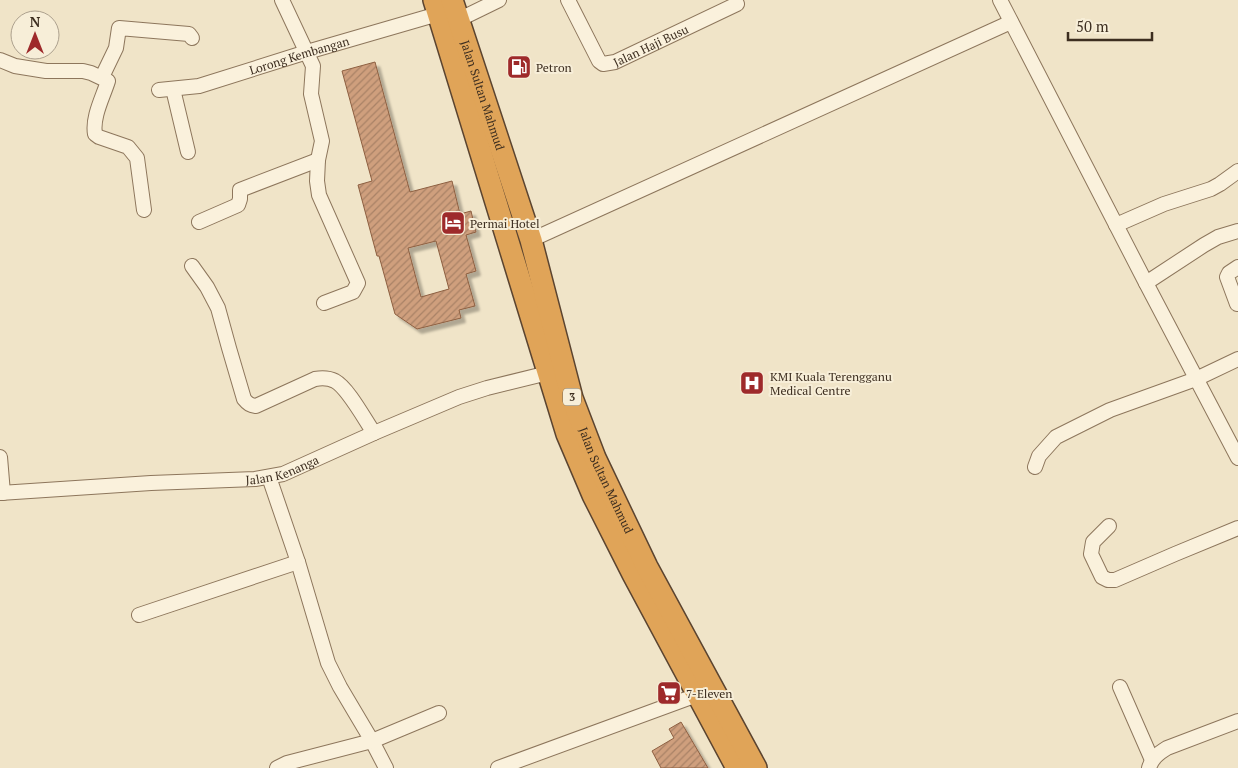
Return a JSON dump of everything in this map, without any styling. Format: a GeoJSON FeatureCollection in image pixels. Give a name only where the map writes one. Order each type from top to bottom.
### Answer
{"type":"FeatureCollection","features":[{"type":"Feature","properties":{"kind":"highway","name":"Jalan Sultan Mahmud"},"geometry":{"type":"LineString","coordinates":[[446,9],[531,240],[572,398],[595,458],[647,567],[756,768]]}},
{"type":"Feature","properties":{"kind":"highway","name":"Jalan Sultan Mahmud"},"geometry":{"type":"LineString","coordinates":[[446,9],[548,373],[567,434],[593,494],[633,574],[737,768]]}},
{"type":"Feature","properties":{"kind":"street"},"geometry":{"type":"LineString","coordinates":[[282,0],[313,66],[311,94],[322,141],[318,160],[317,181],[319,196],[358,283],[353,292],[324,303]]}},
{"type":"Feature","properties":{"kind":"street"},"geometry":{"type":"LineString","coordinates":[[446,9],[499,0]]}},
{"type":"Feature","properties":{"kind":"street","name":"Jalan Haji Busu"},"geometry":{"type":"LineString","coordinates":[[568,0],[599,61],[603,64],[615,62],[736,4]]}},
{"type":"Feature","properties":{"kind":"street"},"geometry":{"type":"LineString","coordinates":[[1000,0],[1196,379],[1233,436],[1238,458]]}},
{"type":"Feature","properties":{"kind":"street","name":"Lorong Kembangan"},"geometry":{"type":"LineString","coordinates":[[159,90],[199,86],[446,9]]}},
{"type":"Feature","properties":{"kind":"street"},"geometry":{"type":"LineString","coordinates":[[531,240],[1011,22]]}},
{"type":"Feature","properties":{"kind":"street"},"geometry":{"type":"LineString","coordinates":[[102,78],[116,48],[119,28],[189,34],[192,38]]}},
{"type":"Feature","properties":{"kind":"street"},"geometry":{"type":"LineString","coordinates":[[0,60],[15,66],[46,71],[83,71],[108,81],[96,116],[95,134],[98,137],[128,147],[137,158],[144,210]]}},
{"type":"Feature","properties":{"kind":"street"},"geometry":{"type":"LineString","coordinates":[[173,89],[188,152]]}},
{"type":"Feature","properties":{"kind":"street"},"geometry":{"type":"LineString","coordinates":[[198,222],[238,205],[240,190],[318,160]]}},
{"type":"Feature","properties":{"kind":"street"},"geometry":{"type":"LineString","coordinates":[[1116,225],[1164,204],[1211,189],[1238,171]]}},
{"type":"Feature","properties":{"kind":"street"},"geometry":{"type":"LineString","coordinates":[[1146,283],[1204,245],[1218,237],[1238,230]]}},
{"type":"Feature","properties":{"kind":"street"},"geometry":{"type":"LineString","coordinates":[[192,266],[207,287],[218,308],[247,403],[256,406],[315,379],[334,380],[344,387],[374,433]]}},
{"type":"Feature","properties":{"kind":"street"},"geometry":{"type":"LineString","coordinates":[[1237,304],[1227,277],[1229,273],[1238,267]]}},
{"type":"Feature","properties":{"kind":"street"},"geometry":{"type":"LineString","coordinates":[[1035,467],[1039,456],[1056,437],[1110,410],[1196,379],[1238,359]]}},
{"type":"Feature","properties":{"kind":"street","name":"Jalan Kenanga"},"geometry":{"type":"LineString","coordinates":[[1,493],[151,483],[236,480],[283,474],[459,397],[548,373]]}},
{"type":"Feature","properties":{"kind":"street"},"geometry":{"type":"LineString","coordinates":[[0,457],[1,493]]}},
{"type":"Feature","properties":{"kind":"street"},"geometry":{"type":"LineString","coordinates":[[269,477],[298,562],[328,662],[386,768]]}},
{"type":"Feature","properties":{"kind":"street"},"geometry":{"type":"LineString","coordinates":[[1109,526],[1093,542],[1091,554],[1102,577],[1108,580],[1115,580],[1238,528]]}},
{"type":"Feature","properties":{"kind":"street"},"geometry":{"type":"LineString","coordinates":[[139,615],[298,562]]}},
{"type":"Feature","properties":{"kind":"street"},"geometry":{"type":"LineString","coordinates":[[1120,688],[1151,764]]}},
{"type":"Feature","properties":{"kind":"street"},"geometry":{"type":"LineString","coordinates":[[498,768],[697,695]]}},
{"type":"Feature","properties":{"kind":"street"},"geometry":{"type":"LineString","coordinates":[[277,768],[287,763],[372,741],[439,713]]}},
{"type":"Feature","properties":{"kind":"street"},"geometry":{"type":"LineString","coordinates":[[1151,764],[1158,754],[1167,748],[1238,721]]}},
{"type":"Feature","properties":{"kind":"building"},"geometry":{"type":"Polygon","coordinates":[[[375,62],[410,192],[452,181],[460,214],[471,211],[476,232],[466,235],[476,271],[466,274],[475,306],[459,310],[461,318],[417,329],[395,314],[358,185],[372,181],[342,71],[375,62]],[[436,241],[408,248],[421,297],[449,289],[436,241]]]}},
{"type":"Feature","properties":{"kind":"building"},"geometry":{"type":"Polygon","coordinates":[[[681,722],[708,768],[661,768],[652,751],[674,738],[669,729],[681,722]]]}},
{"type":"Feature","properties":{"kind":"place","name":"Petron"},"geometry":{"type":"Point","coordinates":[519,67]}},
{"type":"Feature","properties":{"kind":"place","name":"Permai Hotel"},"geometry":{"type":"Point","coordinates":[453,223]}},
{"type":"Feature","properties":{"kind":"place","name":"KMI Kuala Terengganu Medical Centre"},"geometry":{"type":"Point","coordinates":[752,383]}},
{"type":"Feature","properties":{"kind":"place","name":"7-Eleven"},"geometry":{"type":"Point","coordinates":[669,693]}}]}
